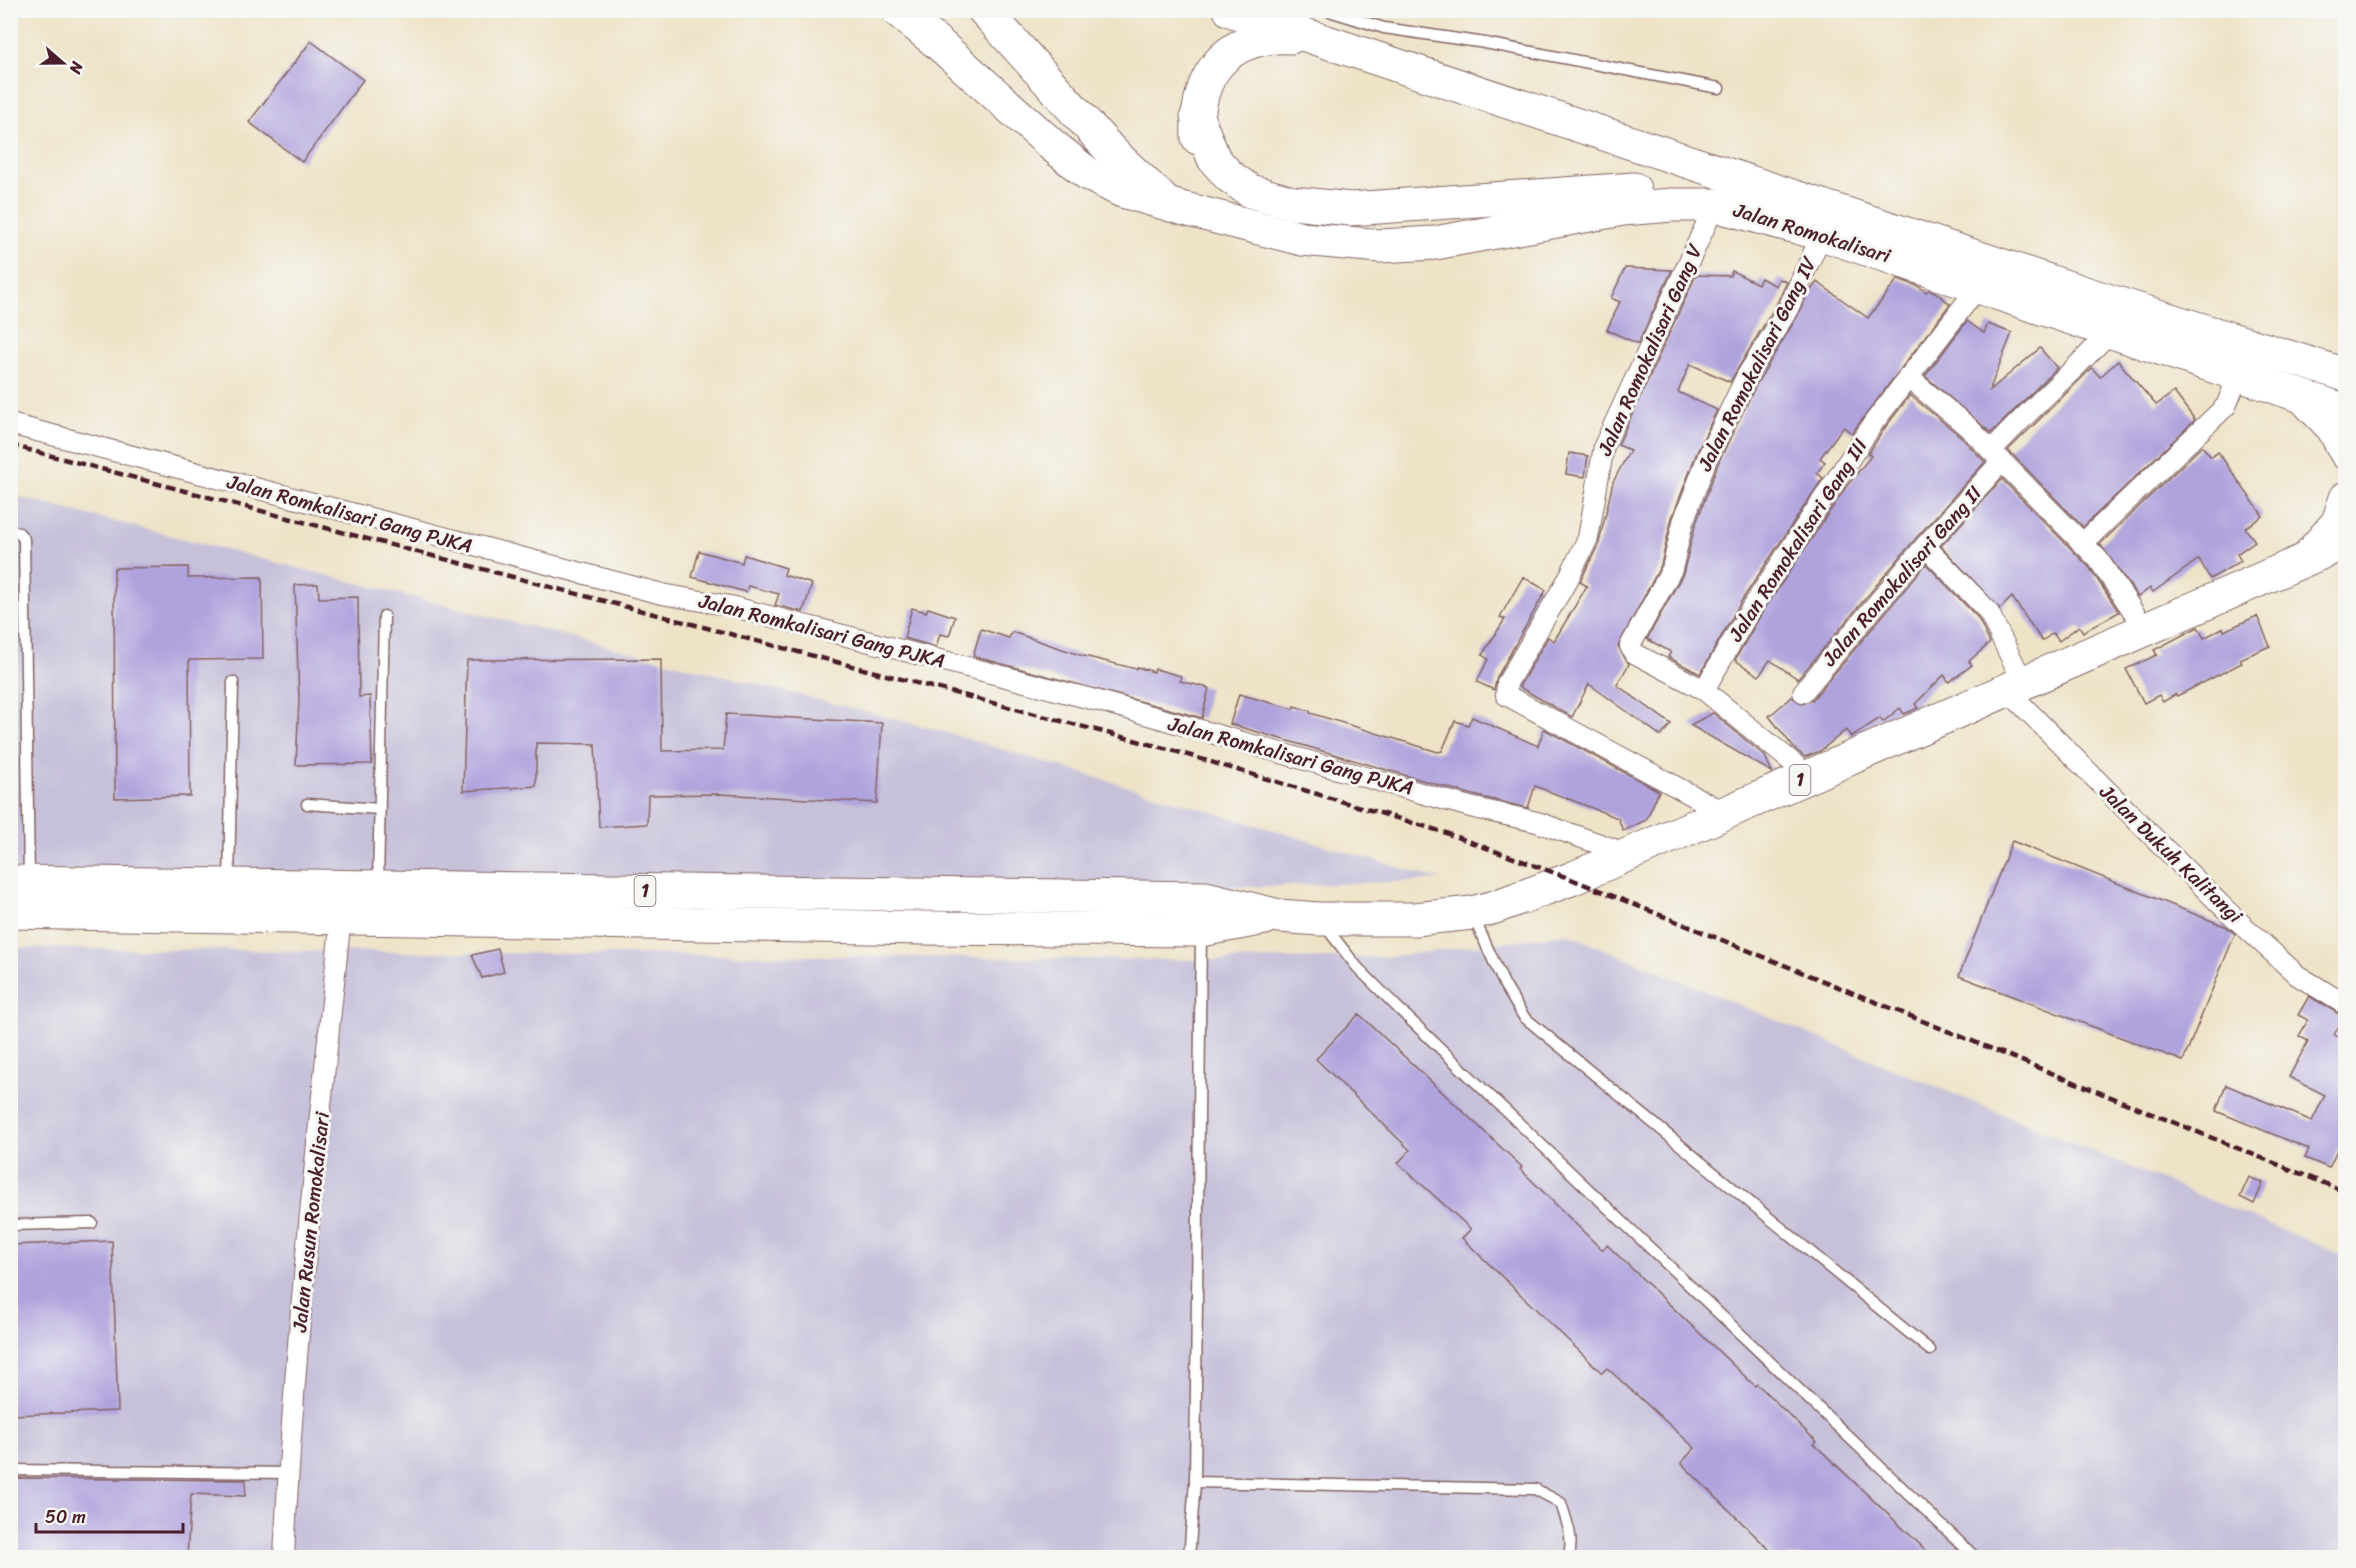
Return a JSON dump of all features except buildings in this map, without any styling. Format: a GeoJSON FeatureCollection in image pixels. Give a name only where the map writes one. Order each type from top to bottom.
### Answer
{"type":"FeatureCollection","features":[{"type":"Feature","properties":{"kind":"highway","name":"Jalan Romokalisari"},"geometry":{"type":"LineString","coordinates":[[897,10],[939,44],[1052,146],[1088,174],[1122,191],[1258,229],[1302,239],[1358,244],[1435,243],[1623,209],[1672,204],[1714,205],[1822,234],[1979,285],[2110,332],[2346,411]]}},
{"type":"Feature","properties":{"kind":"highway"},"geometry":{"type":"LineString","coordinates":[[984,10],[1112,152],[1167,203]]}},
{"type":"Feature","properties":{"kind":"highway"},"geometry":{"type":"LineString","coordinates":[[1230,10],[1308,38]]}},
{"type":"Feature","properties":{"kind":"highway"},"geometry":{"type":"LineString","coordinates":[[1258,229],[1234,206],[1208,171],[1198,143],[1197,116],[1202,89],[1218,63],[1244,43],[1267,36],[1308,38]]}},
{"type":"Feature","properties":{"kind":"highway","name":"Jalan Romokalisari"},"geometry":{"type":"LineString","coordinates":[[1308,38],[2091,295],[2346,375]]}},
{"type":"Feature","properties":{"kind":"highway"},"geometry":{"type":"LineString","coordinates":[[1197,116],[1214,159],[1229,176],[1250,191],[1293,203],[1350,209],[1627,189],[1674,191],[1714,205]]}},
{"type":"Feature","properties":{"kind":"highway"},"geometry":{"type":"LineString","coordinates":[[2303,396],[2333,428],[2346,453]]}},
{"type":"Feature","properties":{"kind":"highway"},"geometry":{"type":"LineString","coordinates":[[2303,561],[2338,522],[2346,498]]}},
{"type":"Feature","properties":{"kind":"highway","name":"1"},"geometry":{"type":"LineString","coordinates":[[20,882],[229,901],[340,919],[377,904],[1204,914],[1319,919],[1415,919],[1472,913],[1570,879],[2346,542]]}},
{"type":"Feature","properties":{"kind":"highway","name":"1"},"geometry":{"type":"LineString","coordinates":[[2303,561],[2346,556]]}},
{"type":"Feature","properties":{"kind":"highway","name":"1"},"geometry":{"type":"LineString","coordinates":[[10,912],[229,901],[344,887],[377,904]]}},
{"type":"Feature","properties":{"kind":"street","name":"Jalan Romokalisari Gang V"},"geometry":{"type":"LineString","coordinates":[[1714,205],[1604,446],[1588,538],[1568,579],[1508,683],[1506,695],[1725,813]]}},
{"type":"Feature","properties":{"kind":"street","name":"Jalan Romokalisari Gang IV"},"geometry":{"type":"LineString","coordinates":[[1704,690],[1634,653],[1630,646],[1672,569],[1683,522],[1708,456],[1746,377],[1787,311],[1822,234]]}},
{"type":"Feature","properties":{"kind":"street","name":"Jalan Romokalisari Gang III"},"geometry":{"type":"LineString","coordinates":[[1704,690],[1798,537],[1874,422],[1979,285]]}},
{"type":"Feature","properties":{"kind":"street","name":"Jalan Romokalisari Gang II"},"geometry":{"type":"LineString","coordinates":[[1803,692],[1926,546],[1997,456],[2020,418],[2085,359],[2110,332]]}},
{"type":"Feature","properties":{"kind":"street"},"geometry":{"type":"LineString","coordinates":[[2082,544],[2226,406],[2239,374]]}},
{"type":"Feature","properties":{"kind":"street"},"geometry":{"type":"LineString","coordinates":[[1908,377],[1947,412],[1968,427],[2098,559],[2145,629]]}},
{"type":"Feature","properties":{"kind":"street","name":"Jalan Romkalisari Gang PJKA"},"geometry":{"type":"LineString","coordinates":[[10,424],[662,594],[730,606],[1099,701],[1470,807],[1537,822],[1628,854]]}},
{"type":"Feature","properties":{"kind":"street","name":"Jalan Dukuh Kalitangi"},"geometry":{"type":"LineString","coordinates":[[1926,546],[1988,611],[2015,686],[2223,907],[2297,975],[2346,1005]]}},
{"type":"Feature","properties":{"kind":"street"},"geometry":{"type":"LineString","coordinates":[[1704,690],[1809,776]]}},
{"type":"Feature","properties":{"kind":"street","name":"Jalan Rusun Romokalisari"},"geometry":{"type":"LineString","coordinates":[[284,1557],[288,1473],[306,1254],[344,887]]}},
{"type":"Feature","properties":{"kind":"lane"},"geometry":{"type":"LineString","coordinates":[[1326,10],[1384,28],[1485,43],[1719,88]]}},
{"type":"Feature","properties":{"kind":"lane"},"geometry":{"type":"LineString","coordinates":[[10,531],[19,533],[24,539],[20,882]]}},
{"type":"Feature","properties":{"kind":"lane"},"geometry":{"type":"LineString","coordinates":[[377,904],[384,616]]}},
{"type":"Feature","properties":{"kind":"lane"},"geometry":{"type":"LineString","coordinates":[[229,901],[233,682]]}},
{"type":"Feature","properties":{"kind":"lane"},"geometry":{"type":"LineString","coordinates":[[308,804],[380,809]]}},
{"type":"Feature","properties":{"kind":"lane"},"geometry":{"type":"LineString","coordinates":[[1472,913],[1505,986],[1524,1017],[1930,1350]]}},
{"type":"Feature","properties":{"kind":"lane"},"geometry":{"type":"LineString","coordinates":[[1189,1557],[1195,1482],[1204,914]]}},
{"type":"Feature","properties":{"kind":"lane"},"geometry":{"type":"LineString","coordinates":[[1319,919],[1358,967],[1402,1012],[1976,1557]]}},
{"type":"Feature","properties":{"kind":"lane"},"geometry":{"type":"LineString","coordinates":[[10,1225],[92,1223]]}},
{"type":"Feature","properties":{"kind":"lane"},"geometry":{"type":"LineString","coordinates":[[10,1470],[288,1473]]}},
{"type":"Feature","properties":{"kind":"lane"},"geometry":{"type":"LineString","coordinates":[[1195,1482],[1535,1489],[1560,1503],[1568,1528],[1571,1550],[1568,1557]]}},
{"type":"Feature","properties":{"kind":"shaded area"},"geometry":{"type":"Polygon","coordinates":[[[10,495],[934,729],[1441,880],[1250,887],[11,870],[10,495]]]}},
{"type":"Feature","properties":{"kind":"shaded area"},"geometry":{"type":"Polygon","coordinates":[[[1568,934],[2345,1256],[2345,1557],[11,1558],[11,948],[1211,960],[1387,957],[1568,934]]]}},
{"type":"Feature","properties":{"kind":"railway"},"geometry":{"type":"LineString","coordinates":[[10,445],[1168,749],[1443,832],[1571,879],[2346,1192]]}}]}
